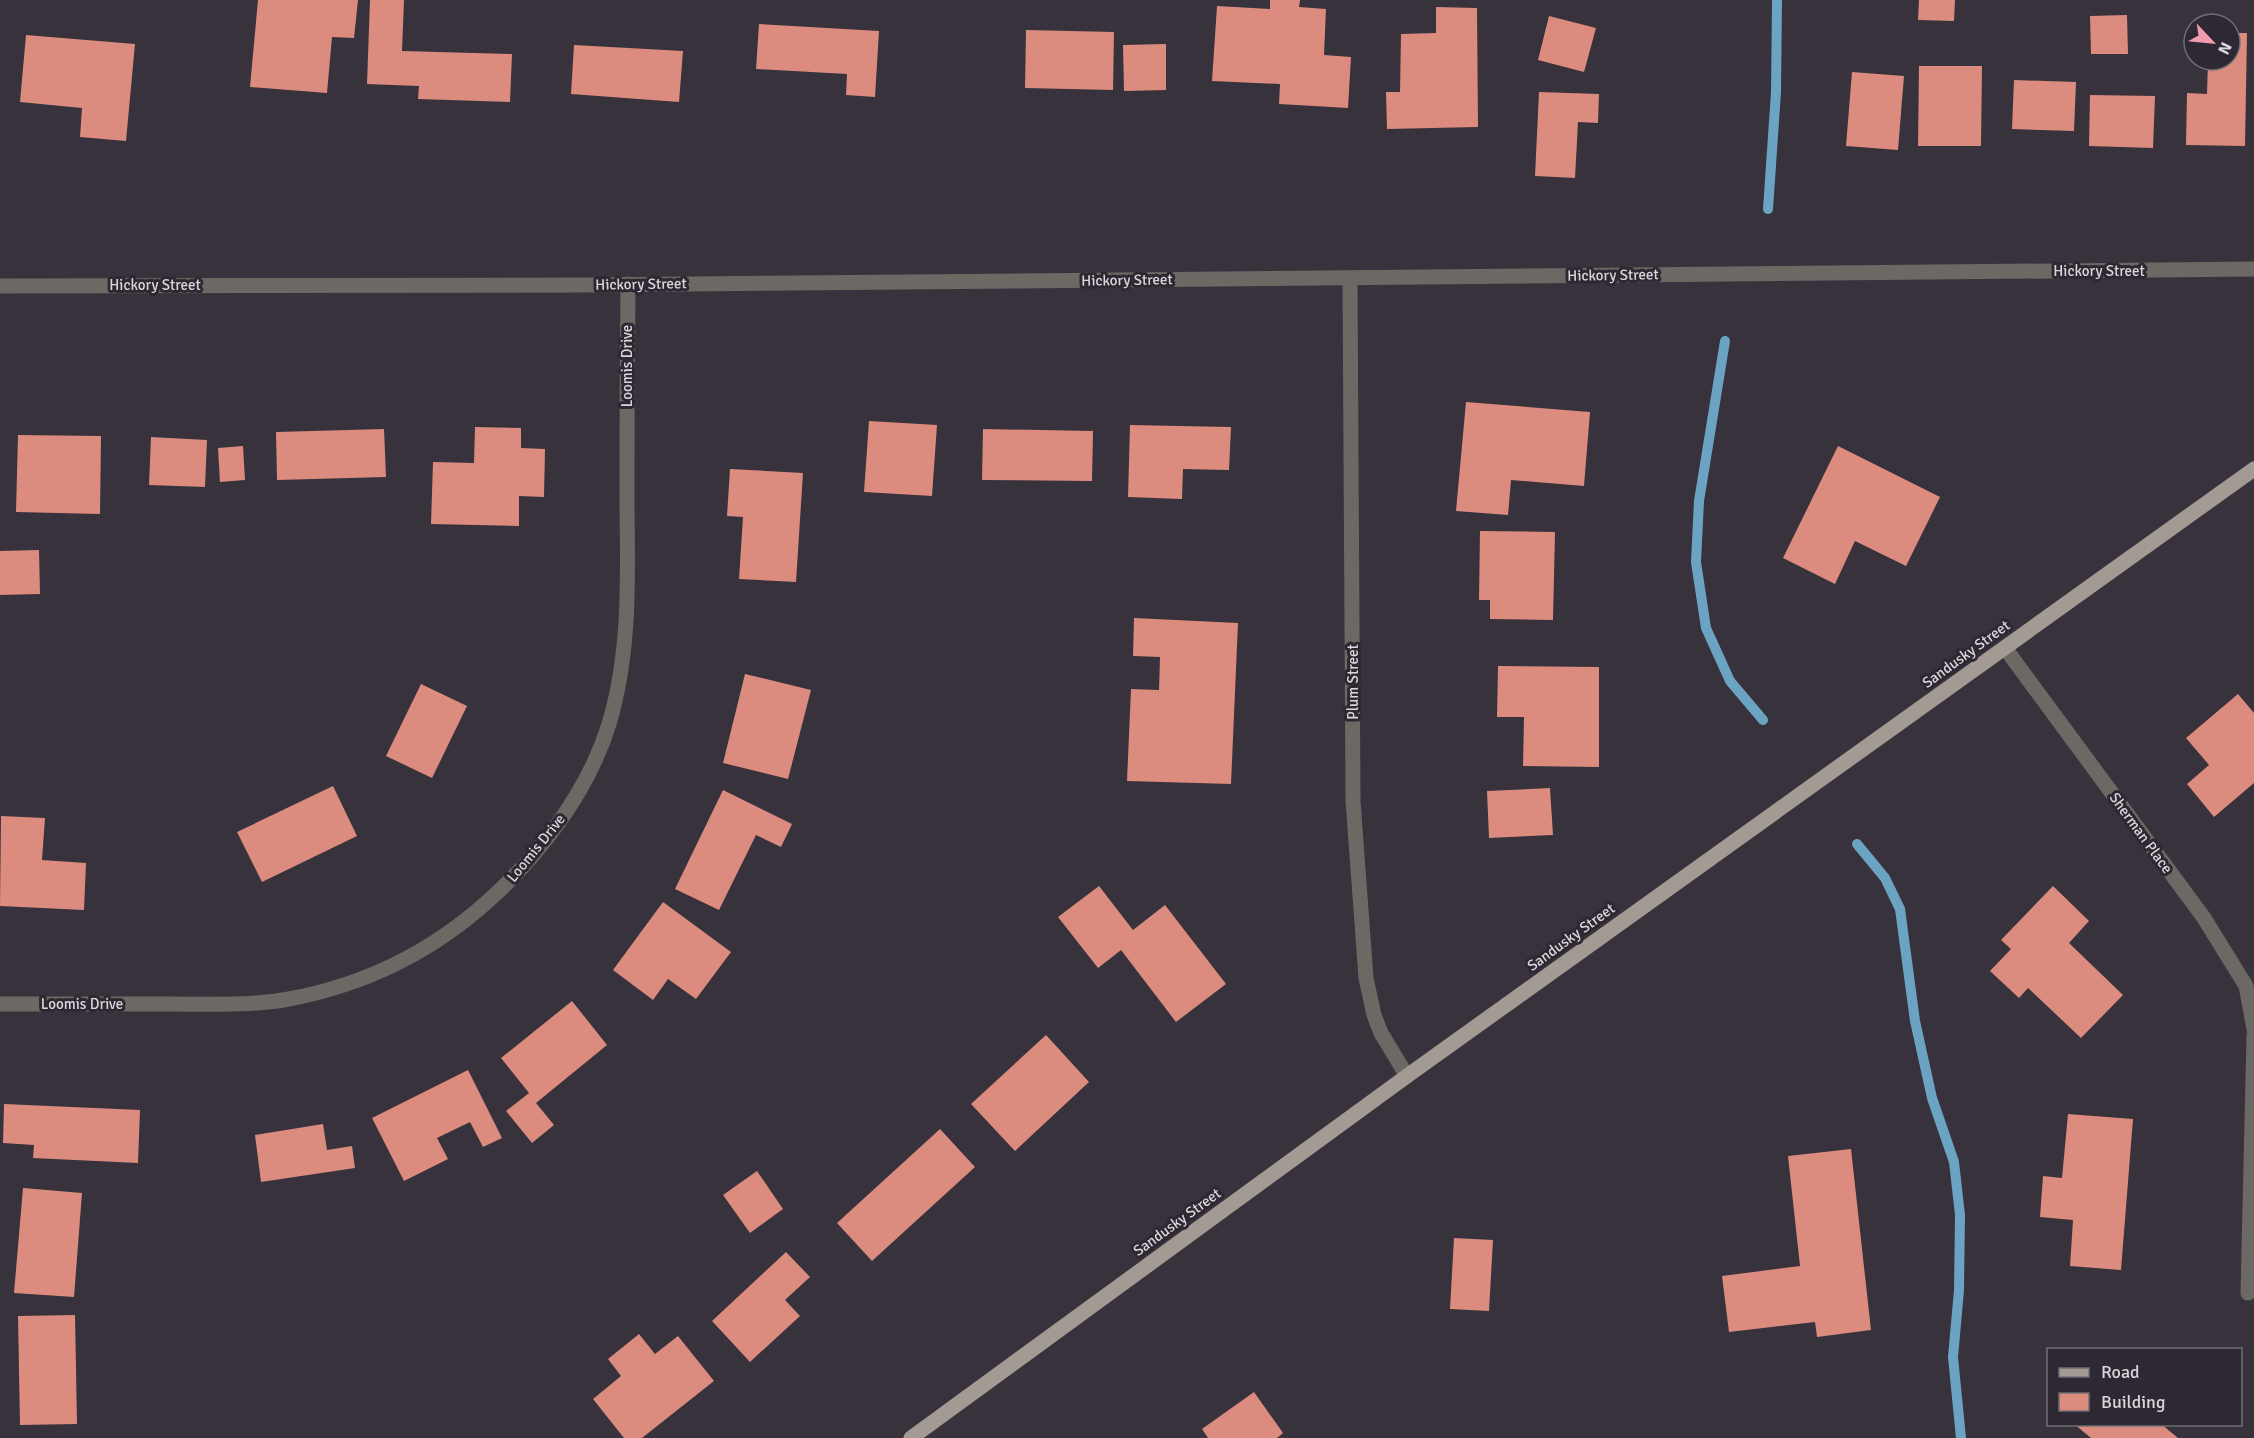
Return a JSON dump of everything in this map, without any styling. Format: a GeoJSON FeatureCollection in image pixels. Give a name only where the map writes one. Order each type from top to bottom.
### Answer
{"type":"FeatureCollection","features":[{"type":"Feature","properties":{"kind":"main road","name":"Sandusky Street"},"geometry":{"type":"LineString","coordinates":[[911,1438],[1407,1076],[2254,469]]}},
{"type":"Feature","properties":{"kind":"street","name":"Hickory Street"},"geometry":{"type":"LineString","coordinates":[[0,286],[628,284],[2254,269]]}},
{"type":"Feature","properties":{"kind":"street","name":"Plum Street"},"geometry":{"type":"LineString","coordinates":[[1350,278],[1353,801],[1358,887],[1366,978],[1374,1015],[1381,1033],[1407,1076]]}},
{"type":"Feature","properties":{"kind":"street","name":"Loomis Drive"},"geometry":{"type":"LineString","coordinates":[[0,1004],[200,1004],[286,1000],[342,986],[425,951],[463,924],[518,871],[545,840],[580,789],[609,725],[620,678],[628,617],[628,284]]}},
{"type":"Feature","properties":{"kind":"street","name":"Sherman Place"},"geometry":{"type":"LineString","coordinates":[[2005,648],[2204,918],[2246,986],[2254,1029]]}},
{"type":"Feature","properties":{"kind":"street"},"geometry":{"type":"LineString","coordinates":[[2248,1293],[2254,1036]]}},
{"type":"Feature","properties":{"kind":"building"},"geometry":{"type":"Polygon","coordinates":[[[258,0],[358,0],[354,38],[332,37],[327,93],[250,87],[258,0]]]}},
{"type":"Feature","properties":{"kind":"building"},"geometry":{"type":"Polygon","coordinates":[[[370,0],[404,0],[402,51],[512,54],[510,102],[418,99],[419,86],[367,84],[370,0]]]}},
{"type":"Feature","properties":{"kind":"building"},"geometry":{"type":"Polygon","coordinates":[[[1270,0],[1300,0],[1299,7],[1326,9],[1324,55],[1351,57],[1348,108],[1279,104],[1280,84],[1212,81],[1217,6],[1270,9],[1270,0]]]}},
{"type":"Feature","properties":{"kind":"building"},"geometry":{"type":"Polygon","coordinates":[[[1919,0],[1955,0],[1954,21],[1918,20],[1919,0]]]}},
{"type":"Feature","properties":{"kind":"building"},"geometry":{"type":"Polygon","coordinates":[[[1436,7],[1477,8],[1478,127],[1387,129],[1386,92],[1400,92],[1401,34],[1436,33],[1436,7]]]}},
{"type":"Feature","properties":{"kind":"building"},"geometry":{"type":"Polygon","coordinates":[[[2127,15],[2128,54],[2091,54],[2090,16],[2127,15]]]}},
{"type":"Feature","properties":{"kind":"building"},"geometry":{"type":"Polygon","coordinates":[[[1549,16],[1596,28],[1584,72],[1538,60],[1549,16]]]}},
{"type":"Feature","properties":{"kind":"building"},"geometry":{"type":"Polygon","coordinates":[[[759,24],[879,31],[875,97],[846,95],[847,74],[756,69],[759,24]]]}},
{"type":"Feature","properties":{"kind":"building"},"geometry":{"type":"Polygon","coordinates":[[[1026,30],[1114,32],[1113,90],[1025,88],[1026,30]]]}},
{"type":"Feature","properties":{"kind":"building"},"geometry":{"type":"Polygon","coordinates":[[[2242,33],[2247,33],[2245,146],[2186,145],[2187,93],[2207,94],[2208,72],[2242,72],[2242,33]]]}},
{"type":"Feature","properties":{"kind":"building"},"geometry":{"type":"Polygon","coordinates":[[[26,35],[135,44],[126,141],[80,137],[82,108],[20,102],[26,35]]]}},
{"type":"Feature","properties":{"kind":"building"},"geometry":{"type":"Polygon","coordinates":[[[1166,44],[1166,90],[1124,91],[1123,45],[1166,44]]]}},
{"type":"Feature","properties":{"kind":"building"},"geometry":{"type":"Polygon","coordinates":[[[574,45],[683,51],[679,102],[571,94],[574,45]]]}},
{"type":"Feature","properties":{"kind":"building"},"geometry":{"type":"Polygon","coordinates":[[[1919,66],[1982,66],[1981,146],[1918,146],[1919,66]]]}},
{"type":"Feature","properties":{"kind":"building"},"geometry":{"type":"Polygon","coordinates":[[[1852,72],[1904,76],[1898,150],[1846,146],[1852,72]]]}},
{"type":"Feature","properties":{"kind":"building"},"geometry":{"type":"Polygon","coordinates":[[[2014,80],[2076,82],[2074,131],[2012,129],[2014,80]]]}},
{"type":"Feature","properties":{"kind":"building"},"geometry":{"type":"Polygon","coordinates":[[[1539,92],[1599,94],[1598,123],[1578,122],[1575,178],[1535,176],[1539,92]]]}},
{"type":"Feature","properties":{"kind":"building"},"geometry":{"type":"Polygon","coordinates":[[[2090,95],[2155,96],[2153,148],[2089,146],[2090,95]]]}},
{"type":"Feature","properties":{"kind":"building"},"geometry":{"type":"Polygon","coordinates":[[[1466,402],[1590,412],[1584,486],[1511,480],[1508,515],[1456,511],[1466,402]]]}},
{"type":"Feature","properties":{"kind":"building"},"geometry":{"type":"Polygon","coordinates":[[[869,421],[937,425],[932,496],[864,492],[869,421]]]}},
{"type":"Feature","properties":{"kind":"building"},"geometry":{"type":"Polygon","coordinates":[[[1130,425],[1231,427],[1229,470],[1183,469],[1182,499],[1128,497],[1130,425]]]}},
{"type":"Feature","properties":{"kind":"building"},"geometry":{"type":"Polygon","coordinates":[[[475,427],[521,428],[521,448],[545,449],[544,497],[519,496],[519,526],[431,524],[433,462],[474,463],[475,427]]]}},
{"type":"Feature","properties":{"kind":"building"},"geometry":{"type":"Polygon","coordinates":[[[384,429],[386,477],[277,480],[276,432],[384,429]]]}},
{"type":"Feature","properties":{"kind":"building"},"geometry":{"type":"Polygon","coordinates":[[[983,429],[1093,431],[1092,481],[982,480],[983,429]]]}},
{"type":"Feature","properties":{"kind":"building"},"geometry":{"type":"Polygon","coordinates":[[[18,435],[101,436],[100,514],[16,512],[18,435]]]}},
{"type":"Feature","properties":{"kind":"building"},"geometry":{"type":"Polygon","coordinates":[[[151,437],[207,440],[205,487],[149,485],[151,437]]]}},
{"type":"Feature","properties":{"kind":"building"},"geometry":{"type":"Polygon","coordinates":[[[243,446],[245,480],[220,482],[218,448],[243,446]]]}},
{"type":"Feature","properties":{"kind":"building"},"geometry":{"type":"Polygon","coordinates":[[[1838,446],[1940,497],[1906,566],[1855,541],[1835,584],[1783,558],[1838,446]]]}},
{"type":"Feature","properties":{"kind":"building"},"geometry":{"type":"Polygon","coordinates":[[[730,469],[803,473],[796,582],[739,579],[743,517],[727,516],[730,469]]]}},
{"type":"Feature","properties":{"kind":"building"},"geometry":{"type":"Polygon","coordinates":[[[1480,531],[1555,532],[1553,620],[1490,619],[1490,600],[1479,600],[1480,531]]]}},
{"type":"Feature","properties":{"kind":"building"},"geometry":{"type":"Polygon","coordinates":[[[39,550],[40,594],[0,595],[0,551],[39,550]]]}},
{"type":"Feature","properties":{"kind":"building"},"geometry":{"type":"Polygon","coordinates":[[[1134,618],[1238,623],[1231,784],[1127,781],[1131,689],[1159,690],[1160,657],[1133,656],[1134,618]]]}},
{"type":"Feature","properties":{"kind":"building"},"geometry":{"type":"Polygon","coordinates":[[[1498,666],[1599,667],[1599,767],[1523,766],[1524,717],[1497,717],[1498,666]]]}},
{"type":"Feature","properties":{"kind":"building"},"geometry":{"type":"Polygon","coordinates":[[[745,674],[811,690],[788,779],[723,763],[745,674]]]}},
{"type":"Feature","properties":{"kind":"building"},"geometry":{"type":"Polygon","coordinates":[[[421,684],[467,706],[432,778],[386,756],[421,684]]]}},
{"type":"Feature","properties":{"kind":"building"},"geometry":{"type":"Polygon","coordinates":[[[2238,694],[2254,713],[2254,783],[2214,817],[2187,784],[2209,765],[2186,738],[2238,694]]]}},
{"type":"Feature","properties":{"kind":"building"},"geometry":{"type":"Polygon","coordinates":[[[333,786],[357,836],[262,882],[237,832],[333,786]]]}},
{"type":"Feature","properties":{"kind":"building"},"geometry":{"type":"Polygon","coordinates":[[[1550,788],[1553,835],[1489,838],[1487,791],[1550,788]]]}},
{"type":"Feature","properties":{"kind":"building"},"geometry":{"type":"Polygon","coordinates":[[[723,790],[792,824],[781,847],[756,835],[719,910],[675,889],[723,790]]]}},
{"type":"Feature","properties":{"kind":"building"},"geometry":{"type":"Polygon","coordinates":[[[1,816],[45,818],[42,860],[86,863],[84,910],[0,906],[1,816]]]}},
{"type":"Feature","properties":{"kind":"building"},"geometry":{"type":"Polygon","coordinates":[[[1099,886],[1133,930],[1165,905],[1226,984],[1176,1022],[1121,950],[1098,968],[1058,917],[1099,886]]]}},
{"type":"Feature","properties":{"kind":"building"},"geometry":{"type":"Polygon","coordinates":[[[2053,886],[2089,921],[2069,943],[2123,995],[2081,1038],[2028,988],[2019,998],[1990,971],[2011,949],[2001,940],[2053,886]]]}},
{"type":"Feature","properties":{"kind":"building"},"geometry":{"type":"Polygon","coordinates":[[[663,902],[731,952],[696,999],[668,979],[653,1000],[613,970],[663,902]]]}},
{"type":"Feature","properties":{"kind":"building"},"geometry":{"type":"Polygon","coordinates":[[[572,1001],[607,1045],[536,1103],[554,1125],[532,1143],[506,1111],[529,1093],[501,1058],[572,1001]]]}},
{"type":"Feature","properties":{"kind":"building"},"geometry":{"type":"Polygon","coordinates":[[[1046,1035],[1089,1082],[1015,1151],[971,1104],[1046,1035]]]}},
{"type":"Feature","properties":{"kind":"building"},"geometry":{"type":"Polygon","coordinates":[[[468,1070],[502,1138],[483,1147],[470,1122],[437,1138],[448,1159],[404,1181],[372,1118],[468,1070]]]}},
{"type":"Feature","properties":{"kind":"building"},"geometry":{"type":"Polygon","coordinates":[[[4,1104],[140,1110],[138,1163],[33,1158],[34,1145],[3,1143],[4,1104]]]}},
{"type":"Feature","properties":{"kind":"building"},"geometry":{"type":"Polygon","coordinates":[[[2068,1114],[2133,1119],[2121,1270],[2070,1266],[2073,1220],[2040,1217],[2043,1176],[2062,1178],[2068,1114]]]}},
{"type":"Feature","properties":{"kind":"building"},"geometry":{"type":"Polygon","coordinates":[[[323,1124],[327,1150],[352,1146],[355,1168],[261,1182],[255,1135],[323,1124]]]}},
{"type":"Feature","properties":{"kind":"building"},"geometry":{"type":"Polygon","coordinates":[[[940,1129],[975,1167],[872,1261],[837,1223],[940,1129]]]}},
{"type":"Feature","properties":{"kind":"building"},"geometry":{"type":"Polygon","coordinates":[[[1851,1149],[1871,1330],[1817,1337],[1815,1322],[1729,1332],[1722,1276],[1800,1266],[1788,1156],[1851,1149]]]}},
{"type":"Feature","properties":{"kind":"building"},"geometry":{"type":"Polygon","coordinates":[[[757,1171],[783,1209],[750,1233],[723,1195],[757,1171]]]}},
{"type":"Feature","properties":{"kind":"building"},"geometry":{"type":"Polygon","coordinates":[[[23,1188],[82,1193],[74,1297],[14,1293],[23,1188]]]}},
{"type":"Feature","properties":{"kind":"building"},"geometry":{"type":"Polygon","coordinates":[[[1454,1238],[1493,1240],[1489,1311],[1450,1309],[1454,1238]]]}},
{"type":"Feature","properties":{"kind":"building"},"geometry":{"type":"Polygon","coordinates":[[[786,1252],[810,1277],[785,1300],[800,1316],[750,1362],[712,1321],[786,1252]]]}},
{"type":"Feature","properties":{"kind":"building"},"geometry":{"type":"Polygon","coordinates":[[[75,1315],[77,1424],[20,1425],[18,1316],[75,1315]]]}},
{"type":"Feature","properties":{"kind":"building"},"geometry":{"type":"Polygon","coordinates":[[[639,1334],[655,1354],[678,1336],[714,1381],[642,1438],[624,1438],[593,1399],[621,1376],[608,1359],[639,1334]]]}},
{"type":"Feature","properties":{"kind":"building"},"geometry":{"type":"Polygon","coordinates":[[[1254,1392],[1283,1433],[1277,1438],[1208,1438],[1202,1429],[1254,1392]]]}},
{"type":"Feature","properties":{"kind":"building"},"geometry":{"type":"Polygon","coordinates":[[[2076,1426],[2163,1426],[2178,1438],[2091,1438],[2076,1426]]]}},
{"type":"Feature","properties":{"kind":"waterway"},"geometry":{"type":"LineString","coordinates":[[1768,209],[1776,92],[1777,0]]}},
{"type":"Feature","properties":{"kind":"waterway"},"geometry":{"type":"LineString","coordinates":[[1725,341],[1699,501],[1696,562],[1706,628],[1730,681],[1763,720]]}},
{"type":"Feature","properties":{"kind":"waterway"},"geometry":{"type":"LineString","coordinates":[[1857,844],[1885,878],[1900,909],[1915,1021],[1932,1098],[1954,1162],[1960,1215],[1959,1290],[1953,1357],[1961,1438]]}}]}
